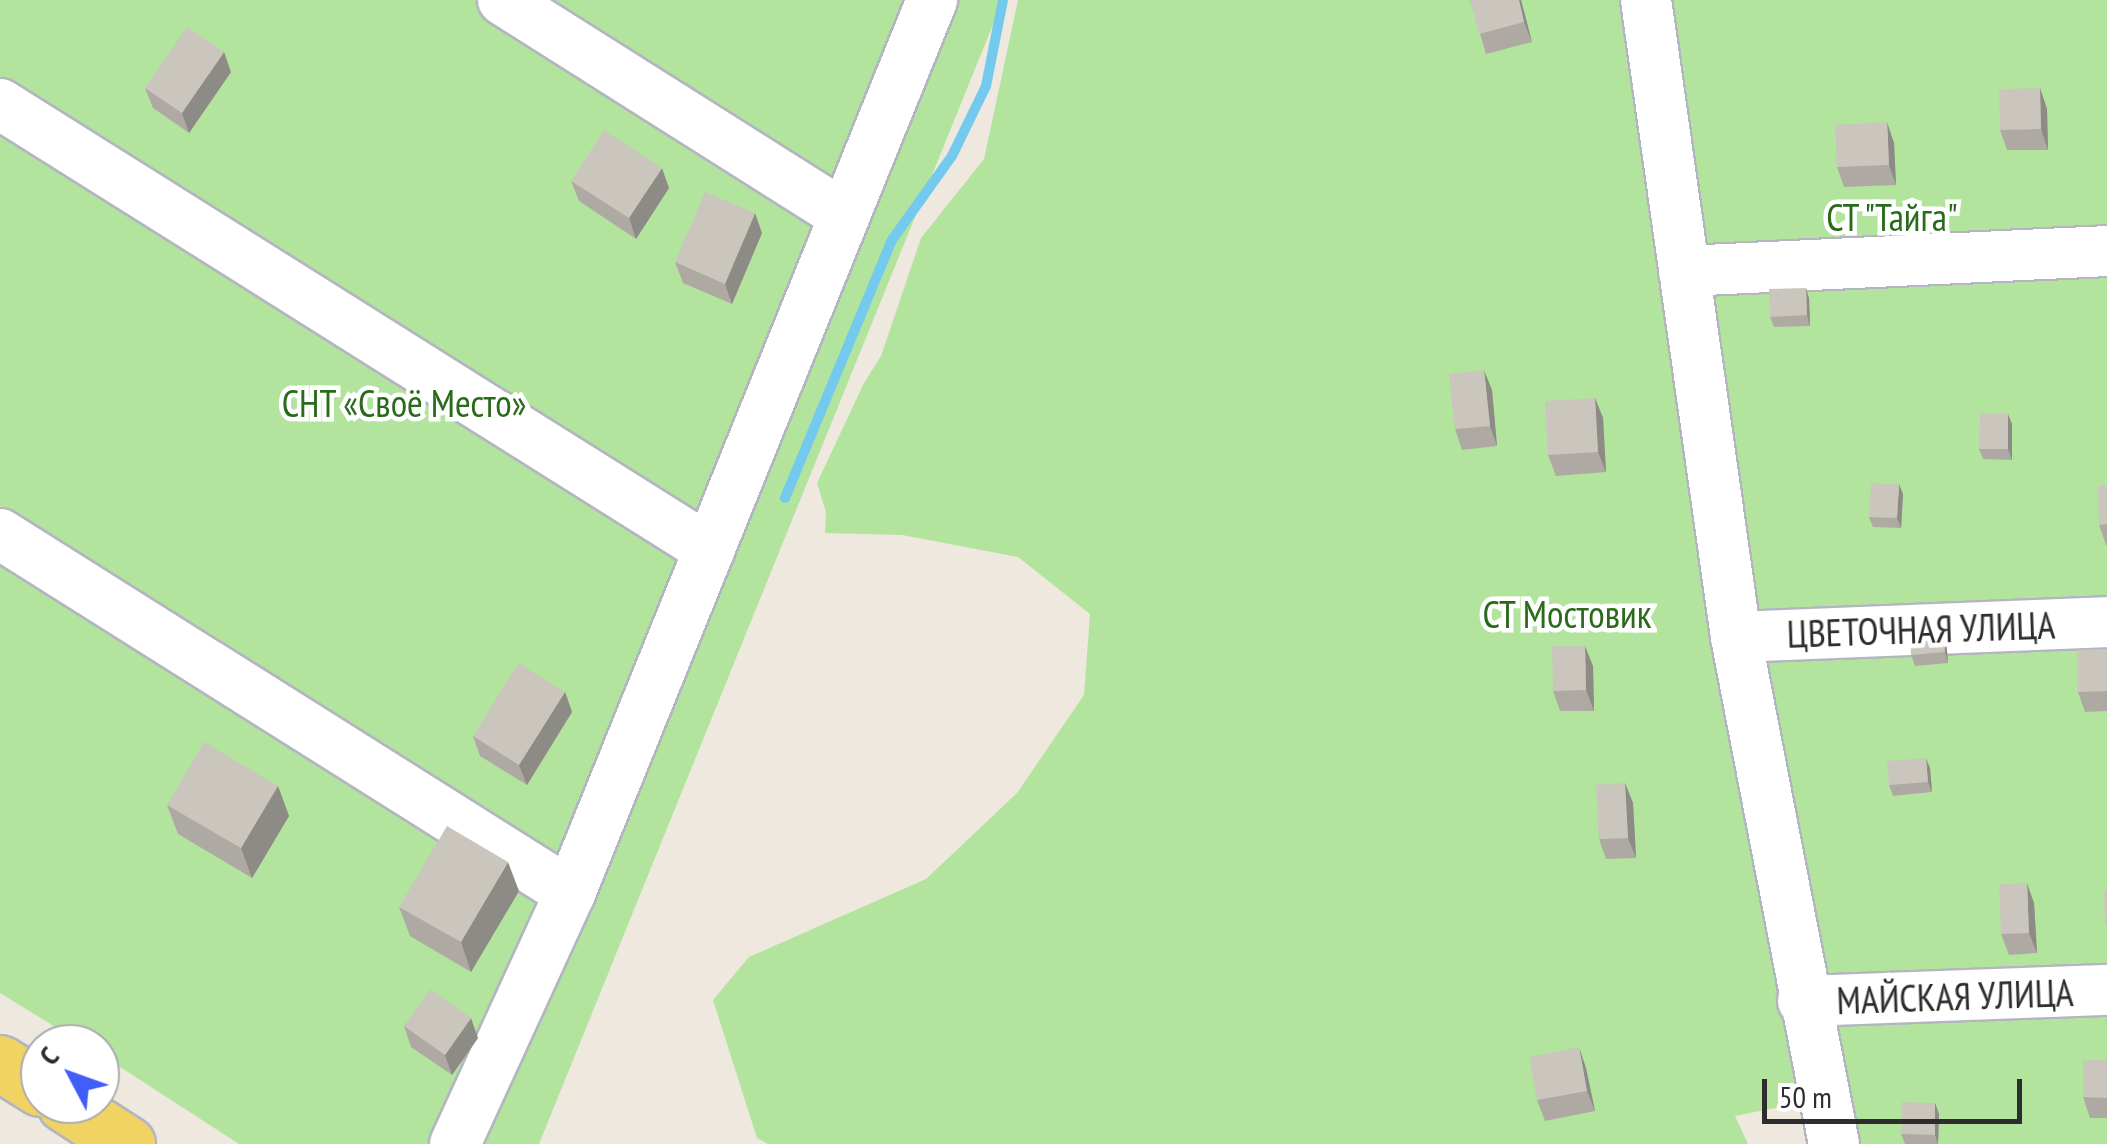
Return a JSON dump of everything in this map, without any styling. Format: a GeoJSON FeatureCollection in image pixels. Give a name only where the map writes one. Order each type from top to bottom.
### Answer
{"type":"FeatureCollection","features":[{"type":"Feature","properties":{"kind":"main road"},"geometry":{"type":"LineString","coordinates":[[96,1124],[127,1144]]}},
{"type":"Feature","properties":{"kind":"street"},"geometry":{"type":"LineString","coordinates":[[503,0],[845,216]]}},
{"type":"Feature","properties":{"kind":"street"},"geometry":{"type":"LineString","coordinates":[[455,1144],[570,893],[932,0]]}},
{"type":"Feature","properties":{"kind":"street"},"geometry":{"type":"LineString","coordinates":[[1646,0],[1736,636],[1803,1001],[1834,1144]]}},
{"type":"Feature","properties":{"kind":"street"},"geometry":{"type":"LineString","coordinates":[[0,104],[710,550]]}},
{"type":"Feature","properties":{"kind":"street"},"geometry":{"type":"LineString","coordinates":[[1684,271],[2107,252]]}},
{"type":"Feature","properties":{"kind":"street"},"geometry":{"type":"LineString","coordinates":[[0,534],[570,893]]}},
{"type":"Feature","properties":{"kind":"street","name":"ЦВЕТОЧНАЯ УЛИЦА"},"geometry":{"type":"LineString","coordinates":[[1736,636],[2107,622]]}},
{"type":"Feature","properties":{"kind":"street","name":"МАЙСКАЯ УЛИЦА"},"geometry":{"type":"LineString","coordinates":[[1803,1001],[2107,990]]}},
{"type":"Feature","properties":{"kind":"green space","name":"СНТ «Своё Место»"},"geometry":{"type":"Polygon","coordinates":[[[0,0],[1003,0],[539,1144],[239,1144],[120,1067],[120,1024],[50,1024],[0,993],[0,0]]]}},
{"type":"Feature","properties":{"kind":"green space"},"geometry":{"type":"Polygon","coordinates":[[[1018,0],[2107,0],[2107,1144],[1834,1144],[1824,1098],[1735,1116],[1748,1144],[768,1144],[757,1138],[713,1000],[749,957],[926,879],[1017,793],[1084,695],[1090,614],[1018,557],[902,535],[825,533],[826,512],[817,483],[864,383],[881,356],[921,238],[984,159],[1018,0]]]}},
{"type":"Feature","properties":{"kind":"building"},"geometry":{"type":"Polygon","coordinates":[[[1470,0],[1519,0],[1524,22],[1479,34],[1470,0]]]}},
{"type":"Feature","properties":{"kind":"building"},"geometry":{"type":"Polygon","coordinates":[[[187,27],[224,52],[182,113],[145,88],[187,27]]]}},
{"type":"Feature","properties":{"kind":"building"},"geometry":{"type":"Polygon","coordinates":[[[2040,88],[2041,129],[2000,130],[1999,89],[2040,88]]]}},
{"type":"Feature","properties":{"kind":"building"},"geometry":{"type":"Polygon","coordinates":[[[1887,122],[1889,165],[1837,167],[1835,125],[1887,122]]]}},
{"type":"Feature","properties":{"kind":"building"},"geometry":{"type":"Polygon","coordinates":[[[604,130],[662,168],[629,218],[571,181],[604,130]]]}},
{"type":"Feature","properties":{"kind":"building"},"geometry":{"type":"Polygon","coordinates":[[[705,192],[755,213],[725,284],[675,262],[705,192]]]}},
{"type":"Feature","properties":{"kind":"building"},"geometry":{"type":"Polygon","coordinates":[[[1806,288],[1807,315],[1770,317],[1769,289],[1806,288]]]}},
{"type":"Feature","properties":{"kind":"building"},"geometry":{"type":"Polygon","coordinates":[[[1484,370],[1490,426],[1455,429],[1449,374],[1484,370]]]}},
{"type":"Feature","properties":{"kind":"building"},"geometry":{"type":"Polygon","coordinates":[[[1595,398],[1598,452],[1548,455],[1545,401],[1595,398]]]}},
{"type":"Feature","properties":{"kind":"building"},"geometry":{"type":"Polygon","coordinates":[[[1980,413],[2008,414],[2008,449],[1979,449],[1980,413]]]}},
{"type":"Feature","properties":{"kind":"building"},"geometry":{"type":"Polygon","coordinates":[[[1871,483],[1899,484],[1897,518],[1869,517],[1871,483]]]}},
{"type":"Feature","properties":{"kind":"building"},"geometry":{"type":"Polygon","coordinates":[[[2098,486],[2107,486],[2107,524],[2099,525],[2098,486]]]}},
{"type":"Feature","properties":{"kind":"building"},"geometry":{"type":"Polygon","coordinates":[[[1943,629],[1945,652],[1911,655],[1910,632],[1943,629]]]}},
{"type":"Feature","properties":{"kind":"building"},"geometry":{"type":"Polygon","coordinates":[[[1552,646],[1585,646],[1586,690],[1553,691],[1552,646]]]}},
{"type":"Feature","properties":{"kind":"building"},"geometry":{"type":"Polygon","coordinates":[[[2107,649],[2107,691],[2078,692],[2077,650],[2107,649]]]}},
{"type":"Feature","properties":{"kind":"building"},"geometry":{"type":"Polygon","coordinates":[[[518,663],[565,692],[519,765],[473,736],[518,663]]]}},
{"type":"Feature","properties":{"kind":"building"},"geometry":{"type":"Polygon","coordinates":[[[204,742],[278,786],[241,848],[167,805],[204,742]]]}},
{"type":"Feature","properties":{"kind":"building"},"geometry":{"type":"Polygon","coordinates":[[[1926,758],[1928,782],[1889,785],[1887,761],[1926,758]]]}},
{"type":"Feature","properties":{"kind":"building"},"geometry":{"type":"Polygon","coordinates":[[[1625,783],[1628,838],[1599,839],[1596,785],[1625,783]]]}},
{"type":"Feature","properties":{"kind":"building"},"geometry":{"type":"Polygon","coordinates":[[[447,826],[508,862],[461,942],[399,907],[447,826]]]}},
{"type":"Feature","properties":{"kind":"building"},"geometry":{"type":"Polygon","coordinates":[[[2027,883],[2029,933],[2001,934],[1999,884],[2027,883]]]}},
{"type":"Feature","properties":{"kind":"building"},"geometry":{"type":"Polygon","coordinates":[[[2107,890],[2107,924],[2105,924],[2107,890]]]}},
{"type":"Feature","properties":{"kind":"building"},"geometry":{"type":"Polygon","coordinates":[[[430,989],[471,1018],[445,1055],[404,1026],[430,989]]]}},
{"type":"Feature","properties":{"kind":"building"},"geometry":{"type":"Polygon","coordinates":[[[1579,1047],[1587,1091],[1537,1100],[1529,1057],[1579,1047]]]}},
{"type":"Feature","properties":{"kind":"building"},"geometry":{"type":"Polygon","coordinates":[[[2083,1060],[2107,1060],[2107,1098],[2083,1097],[2083,1060]]]}},
{"type":"Feature","properties":{"kind":"building"},"geometry":{"type":"Polygon","coordinates":[[[1902,1102],[1935,1103],[1935,1135],[1901,1134],[1902,1102]]]}},
{"type":"Feature","properties":{"kind":"waterway"},"geometry":{"type":"LineString","coordinates":[[785,498],[892,240],[952,156],[986,86],[1003,0]]}},
{"type":"Feature","properties":{"kind":"park label","name":"СТ \"Тайга\""},"geometry":{"type":"Point","coordinates":[1892,217]}},
{"type":"Feature","properties":{"kind":"park label","name":"СТ Мостовик"},"geometry":{"type":"Point","coordinates":[1567,614]}}]}
